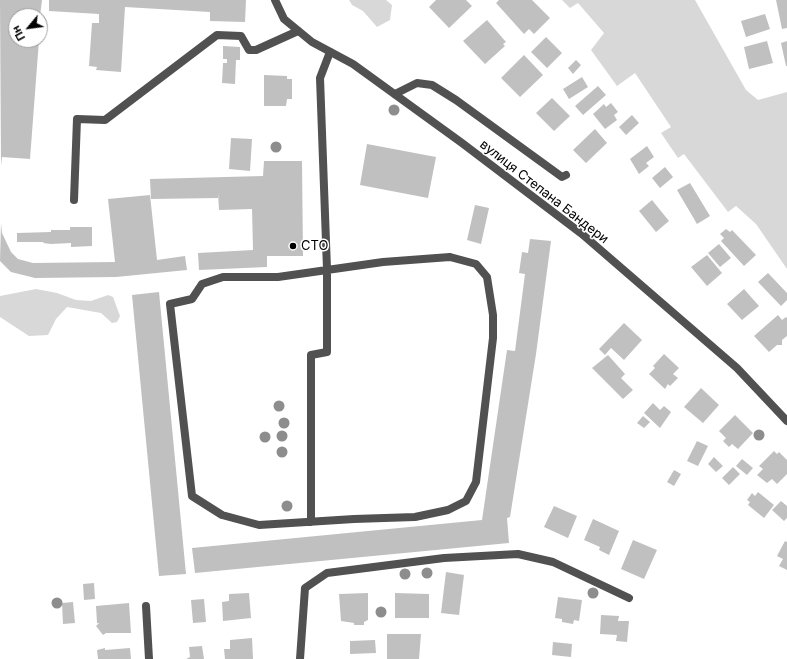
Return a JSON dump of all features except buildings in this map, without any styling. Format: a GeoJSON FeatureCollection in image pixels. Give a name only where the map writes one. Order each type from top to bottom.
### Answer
{"type":"FeatureCollection","features":[{"type":"Feature","properties":{"kind":"street","name":"вулиця Степана Бандери"},"geometry":{"type":"LineString","coordinates":[[275,0],[284,19],[312,42],[354,64],[582,234],[737,368],[787,422]]}},
{"type":"Feature","properties":{"kind":"street"},"geometry":{"type":"LineString","coordinates":[[74,200],[77,119],[106,120],[217,35],[241,36],[249,50],[256,50],[298,31]]}},
{"type":"Feature","properties":{"kind":"street"},"geometry":{"type":"LineString","coordinates":[[311,522],[311,355],[327,352],[327,269],[320,78],[330,52]]}},
{"type":"Feature","properties":{"kind":"street"},"geometry":{"type":"LineString","coordinates":[[395,94],[417,84],[432,85],[456,100],[562,177],[566,175]]}},
{"type":"Feature","properties":{"kind":"street"},"geometry":{"type":"LineString","coordinates":[[450,257],[476,264],[487,277],[492,298],[493,338],[476,482],[466,501],[448,510],[415,517],[311,522],[259,525],[222,516],[192,496],[170,304],[192,299],[202,284],[223,277],[278,277],[383,262],[450,257]]}},
{"type":"Feature","properties":{"kind":"street"},"geometry":{"type":"LineString","coordinates":[[300,659],[304,588],[327,573],[444,558],[518,554],[553,562],[629,598]]}},
{"type":"Feature","properties":{"kind":"street"},"geometry":{"type":"LineString","coordinates":[[146,606],[149,659]]}},
{"type":"Feature","properties":{"kind":"shaded area"},"geometry":{"type":"Polygon","coordinates":[[[349,0],[386,0],[392,5],[390,20],[377,27],[363,11],[352,5],[349,0]]]}},
{"type":"Feature","properties":{"kind":"shaded area"},"geometry":{"type":"Polygon","coordinates":[[[562,0],[695,0],[746,90],[758,100],[787,92],[787,269],[756,224],[736,206],[728,212],[684,154],[678,158],[661,133],[671,127],[635,73],[617,86],[591,50],[604,33],[578,3],[570,8],[562,0]]]}},
{"type":"Feature","properties":{"kind":"shaded area"},"geometry":{"type":"Polygon","coordinates":[[[36,289],[57,293],[76,300],[91,301],[108,295],[113,297],[120,316],[117,322],[112,323],[101,313],[67,307],[56,319],[48,335],[29,336],[0,317],[0,296],[36,289]]]}},
{"type":"Feature","properties":{"kind":"place","name":"СТО"},"geometry":{"type":"Point","coordinates":[293,246]}}]}
